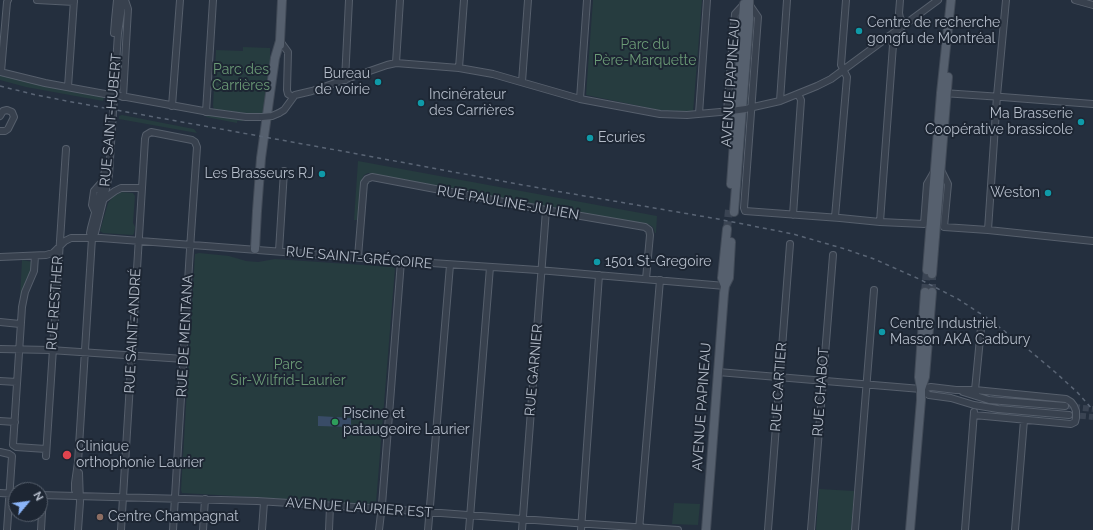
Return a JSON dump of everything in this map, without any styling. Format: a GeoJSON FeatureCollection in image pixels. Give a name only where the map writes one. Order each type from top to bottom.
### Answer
{"type":"FeatureCollection","features":[{"type":"Feature","properties":{"kind":"main road"},"geometry":{"type":"LineString","coordinates":[[255,249],[258,197],[274,110],[281,51],[280,40],[282,0]]}},
{"type":"Feature","properties":{"kind":"main road"},"geometry":{"type":"LineString","coordinates":[[930,272],[944,93],[949,52],[947,39],[951,0]]}},
{"type":"Feature","properties":{"kind":"main road","name":"AVENUE PAPINEAU"},"geometry":{"type":"LineString","coordinates":[[731,211],[747,2]]}},
{"type":"Feature","properties":{"kind":"main road","name":"AVENUE PAPINEAU"},"geometry":{"type":"LineString","coordinates":[[706,530],[725,286],[729,278],[730,230]]}},
{"type":"Feature","properties":{"kind":"main road"},"geometry":{"type":"LineString","coordinates":[[910,530],[921,389],[925,377],[929,292]]}},
{"type":"Feature","properties":{"kind":"street"},"geometry":{"type":"LineString","coordinates":[[38,0],[74,1],[68,87]]}},
{"type":"Feature","properties":{"kind":"street","name":"RUE SAINT-HUBERT"},"geometry":{"type":"LineString","coordinates":[[78,530],[78,462],[92,238],[90,232],[95,212],[92,205],[94,190],[103,181],[106,170],[115,30],[114,20],[117,0]]}},
{"type":"Feature","properties":{"kind":"street","name":"RUE SAINT-HUBERT"},"geometry":{"type":"LineString","coordinates":[[92,238],[95,233],[109,175],[118,33],[124,0]]}},
{"type":"Feature","properties":{"kind":"street","name":"RUE SAINT-HUBERT"},"geometry":{"type":"LineString","coordinates":[[122,97],[128,8],[124,0]]}},
{"type":"Feature","properties":{"kind":"street"},"geometry":{"type":"LineString","coordinates":[[172,106],[180,0]]}},
{"type":"Feature","properties":{"kind":"street"},"geometry":{"type":"LineString","coordinates":[[206,112],[212,0]]}},
{"type":"Feature","properties":{"kind":"street"},"geometry":{"type":"LineString","coordinates":[[345,80],[349,0]]}},
{"type":"Feature","properties":{"kind":"street"},"geometry":{"type":"LineString","coordinates":[[396,63],[400,0]]}},
{"type":"Feature","properties":{"kind":"street"},"geometry":{"type":"LineString","coordinates":[[459,68],[464,0]]}},
{"type":"Feature","properties":{"kind":"street"},"geometry":{"type":"LineString","coordinates":[[522,82],[528,0]]}},
{"type":"Feature","properties":{"kind":"street"},"geometry":{"type":"LineString","coordinates":[[580,99],[587,0]]}},
{"type":"Feature","properties":{"kind":"street"},"geometry":{"type":"LineString","coordinates":[[699,114],[707,0]]}},
{"type":"Feature","properties":{"kind":"street"},"geometry":{"type":"LineString","coordinates":[[780,101],[786,0]]}},
{"type":"Feature","properties":{"kind":"street"},"geometry":{"type":"LineString","coordinates":[[835,217],[847,77],[841,65],[846,0]]}},
{"type":"Feature","properties":{"kind":"street"},"geometry":{"type":"LineString","coordinates":[[900,0],[900,18],[905,24]]}},
{"type":"Feature","properties":{"kind":"street"},"geometry":{"type":"LineString","coordinates":[[7,1],[0,72],[68,87],[206,112],[246,117],[262,117],[274,116],[279,113],[287,106],[295,95],[312,91],[396,63],[459,68],[492,74],[580,99],[660,114],[687,115],[749,108],[780,101],[822,84],[938,0]]}},
{"type":"Feature","properties":{"kind":"street"},"geometry":{"type":"LineString","coordinates":[[988,230],[1006,0]]}},
{"type":"Feature","properties":{"kind":"street"},"geometry":{"type":"LineString","coordinates":[[1076,0],[1093,5]]}},
{"type":"Feature","properties":{"kind":"street","name":"AVENUE PAPINEAU"},"geometry":{"type":"LineString","coordinates":[[729,111],[735,14],[747,2],[758,17],[749,108],[744,208],[745,211],[793,214]]}},
{"type":"Feature","properties":{"kind":"street"},"geometry":{"type":"LineString","coordinates":[[880,222],[894,45],[889,36]]}},
{"type":"Feature","properties":{"kind":"street"},"geometry":{"type":"LineString","coordinates":[[280,40],[288,52],[287,90],[288,94],[293,98]]}},
{"type":"Feature","properties":{"kind":"street"},"geometry":{"type":"LineString","coordinates":[[944,93],[1093,104]]}},
{"type":"Feature","properties":{"kind":"street"},"geometry":{"type":"LineString","coordinates":[[798,94],[800,100],[793,214],[880,222],[924,224],[927,184],[938,171],[948,184],[944,227],[1093,241]]}},
{"type":"Feature","properties":{"kind":"street"},"geometry":{"type":"LineString","coordinates":[[0,116],[3,111],[8,110],[12,112],[14,117],[8,129],[5,131],[0,131]]}},
{"type":"Feature","properties":{"kind":"street","name":"RUE DE MENTANA"},"geometry":{"type":"LineString","coordinates":[[148,133],[151,132],[191,139],[195,142],[197,148],[173,530]]}},
{"type":"Feature","properties":{"kind":"street","name":"RUE SAINT-ANDRÉ"},"geometry":{"type":"LineString","coordinates":[[121,530],[141,188],[145,139],[148,133]]}},
{"type":"Feature","properties":{"kind":"street","name":"RUE RESTHER"},"geometry":{"type":"LineString","coordinates":[[46,456],[66,150]]}},
{"type":"Feature","properties":{"kind":"street"},"geometry":{"type":"LineString","coordinates":[[279,251],[284,170]]}},
{"type":"Feature","properties":{"kind":"street","name":"RUE PAULINE-JULIEN"},"geometry":{"type":"LineString","coordinates":[[358,257],[364,183],[367,179],[372,177],[645,227],[649,230],[650,234],[646,279]]}},
{"type":"Feature","properties":{"kind":"street"},"geometry":{"type":"LineString","coordinates":[[104,199],[118,189],[141,188]]}},
{"type":"Feature","properties":{"kind":"street","name":"RUE GARNIER"},"geometry":{"type":"LineString","coordinates":[[522,530],[546,210]]}},
{"type":"Feature","properties":{"kind":"street","name":"RUE SAINT-GRÉGOIRE"},"geometry":{"type":"LineString","coordinates":[[0,257],[51,254],[65,241],[71,238],[92,238],[138,240],[450,265],[542,270],[725,286]]}},
{"type":"Feature","properties":{"kind":"street","name":"RUE CARTIER"},"geometry":{"type":"LineString","coordinates":[[768,530],[790,244]]}},
{"type":"Feature","properties":{"kind":"street","name":"RUE CHABOT"},"geometry":{"type":"LineString","coordinates":[[811,530],[833,255]]}},
{"type":"Feature","properties":{"kind":"street"},"geometry":{"type":"LineString","coordinates":[[35,256],[34,271],[23,298],[20,324],[14,446],[46,449]]}},
{"type":"Feature","properties":{"kind":"street"},"geometry":{"type":"LineString","coordinates":[[379,530],[382,509],[401,261]]}},
{"type":"Feature","properties":{"kind":"street"},"geometry":{"type":"LineString","coordinates":[[428,530],[450,265]]}},
{"type":"Feature","properties":{"kind":"street"},"geometry":{"type":"LineString","coordinates":[[469,530],[490,267]]}},
{"type":"Feature","properties":{"kind":"street"},"geometry":{"type":"LineString","coordinates":[[581,527],[599,275]]}},
{"type":"Feature","properties":{"kind":"street"},"geometry":{"type":"LineString","coordinates":[[639,529],[660,280]]}},
{"type":"Feature","properties":{"kind":"street"},"geometry":{"type":"LineString","coordinates":[[855,530],[874,290]]}},
{"type":"Feature","properties":{"kind":"street"},"geometry":{"type":"LineString","coordinates":[[0,322],[20,324]]}},
{"type":"Feature","properties":{"kind":"street"},"geometry":{"type":"LineString","coordinates":[[976,394],[981,328]]}},
{"type":"Feature","properties":{"kind":"street"},"geometry":{"type":"LineString","coordinates":[[0,349],[184,359]]}},
{"type":"Feature","properties":{"kind":"street"},"geometry":{"type":"LineString","coordinates":[[718,372],[921,389],[931,387],[976,394],[1066,398],[1071,402],[1076,411],[1074,423],[974,415]]}},
{"type":"Feature","properties":{"kind":"street"},"geometry":{"type":"LineString","coordinates":[[0,381],[17,382]]}},
{"type":"Feature","properties":{"kind":"street"},"geometry":{"type":"LineString","coordinates":[[921,389],[929,395],[951,398],[974,405],[998,409],[1069,415]]}},
{"type":"Feature","properties":{"kind":"street"},"geometry":{"type":"LineString","coordinates":[[976,394],[989,400],[1065,406]]}},
{"type":"Feature","properties":{"kind":"street"},"geometry":{"type":"LineString","coordinates":[[965,530],[974,405]]}},
{"type":"Feature","properties":{"kind":"street"},"geometry":{"type":"LineString","coordinates":[[1015,530],[1024,420]]}},
{"type":"Feature","properties":{"kind":"street"},"geometry":{"type":"LineString","coordinates":[[0,421],[15,422]]}},
{"type":"Feature","properties":{"kind":"street"},"geometry":{"type":"LineString","coordinates":[[0,452],[10,454],[12,457],[13,482]]}},
{"type":"Feature","properties":{"kind":"street","name":"AVENUE LAURIER EST"},"geometry":{"type":"LineString","coordinates":[[48,495],[264,502],[522,519],[581,527],[678,530]]}},
{"type":"Feature","properties":{"kind":"street"},"geometry":{"type":"LineString","coordinates":[[203,530],[205,499]]}},
{"type":"Feature","properties":{"kind":"street"},"geometry":{"type":"LineString","coordinates":[[262,530],[264,502]]}},
{"type":"Feature","properties":{"kind":"street"},"geometry":{"type":"LineString","coordinates":[[329,530],[330,506]]}},
{"type":"Feature","properties":{"kind":"green space","name":"Parc du Père-Marquette"},"geometry":{"type":"Polygon","coordinates":[[[593,0],[702,0],[693,112],[659,110],[586,95],[593,0]]]}},
{"type":"Feature","properties":{"kind":"green space","name":"Parc des Carrières"},"geometry":{"type":"Polygon","coordinates":[[[243,47],[270,48],[270,62],[263,114],[251,114],[214,109],[213,106],[216,50],[243,51],[243,47]]]}},
{"type":"Feature","properties":{"kind":"green space"},"geometry":{"type":"Polygon","coordinates":[[[0,75],[104,96],[103,101],[26,87],[0,80],[0,75]]]}},
{"type":"Feature","properties":{"kind":"green space"},"geometry":{"type":"Polygon","coordinates":[[[207,114],[243,119],[243,121],[237,121],[237,123],[206,117],[207,114]]]}},
{"type":"Feature","properties":{"kind":"green space"},"geometry":{"type":"Polygon","coordinates":[[[122,115],[194,129],[197,133],[119,119],[119,116],[122,115]]]}},
{"type":"Feature","properties":{"kind":"green space"},"geometry":{"type":"Polygon","coordinates":[[[358,161],[657,216],[656,233],[653,227],[648,224],[368,173],[364,175],[362,179],[358,220],[354,220],[358,161]]]}},
{"type":"Feature","properties":{"kind":"green space"},"geometry":{"type":"Polygon","coordinates":[[[121,192],[133,193],[135,196],[133,223],[135,227],[134,233],[133,235],[103,233],[100,231],[108,203],[113,197],[121,192]]]}},
{"type":"Feature","properties":{"kind":"green space","name":"Parc Sir-Wilfrid-Laurier"},"geometry":{"type":"Polygon","coordinates":[[[199,253],[229,256],[246,261],[258,262],[275,259],[395,268],[376,503],[182,493],[195,254],[199,253]]]}},
{"type":"Feature","properties":{"kind":"green space"},"geometry":{"type":"Polygon","coordinates":[[[22,260],[33,263],[20,298],[22,260]]]}},
{"type":"Feature","properties":{"kind":"green space"},"geometry":{"type":"Polygon","coordinates":[[[819,489],[854,491],[851,530],[816,530],[819,489]]]}},
{"type":"Feature","properties":{"kind":"green space"},"geometry":{"type":"Polygon","coordinates":[[[674,503],[700,504],[698,525],[672,524],[674,503]]]}},
{"type":"Feature","properties":{"kind":"water","name":"Piscine et pataugeoire Laurier"},"geometry":{"type":"Polygon","coordinates":[[[318,416],[351,418],[351,427],[318,426],[318,416]]]}},
{"type":"Feature","properties":{"kind":"tunnel"},"geometry":{"type":"LineString","coordinates":[[727,229],[729,210]]}},
{"type":"Feature","properties":{"kind":"tunnel"},"geometry":{"type":"LineString","coordinates":[[925,292],[927,270]]}},
{"type":"Feature","properties":{"kind":"tunnel"},"geometry":{"type":"LineString","coordinates":[[932,274],[932,292]]}},
{"type":"Feature","properties":{"kind":"tunnel"},"geometry":{"type":"LineString","coordinates":[[1065,406],[1093,409]]}},
{"type":"Feature","properties":{"kind":"tunnel"},"geometry":{"type":"LineString","coordinates":[[1071,415],[1093,417]]}},
{"type":"Feature","properties":{"kind":"railway"},"geometry":{"type":"LineString","coordinates":[[0,86],[72,102],[550,190],[718,219],[793,234],[845,249],[874,259],[919,279],[958,299],[987,318],[1023,345],[1077,392],[1093,410]]}},
{"type":"Feature","properties":{"kind":"place","name":"Centre de recherche gongfu de Montréal"},"geometry":{"type":"Point","coordinates":[859,31]}},
{"type":"Feature","properties":{"kind":"place","name":"Bureau de voirie"},"geometry":{"type":"Point","coordinates":[378,82]}},
{"type":"Feature","properties":{"kind":"place","name":"Incinérateur des Carrières"},"geometry":{"type":"Point","coordinates":[421,103]}},
{"type":"Feature","properties":{"kind":"place","name":"Ma Brasserie Coopérative brassicole"},"geometry":{"type":"Point","coordinates":[1081,122]}},
{"type":"Feature","properties":{"kind":"place","name":"Ecuries"},"geometry":{"type":"Point","coordinates":[590,138]}},
{"type":"Feature","properties":{"kind":"place","name":"Les Brasseurs RJ"},"geometry":{"type":"Point","coordinates":[322,174]}},
{"type":"Feature","properties":{"kind":"place","name":"Weston"},"geometry":{"type":"Point","coordinates":[1048,193]}},
{"type":"Feature","properties":{"kind":"place","name":"1501 St-Gregoire"},"geometry":{"type":"Point","coordinates":[597,262]}},
{"type":"Feature","properties":{"kind":"place","name":"Centre Industriel Masson AKA Cadbury"},"geometry":{"type":"Point","coordinates":[882,332]}},
{"type":"Feature","properties":{"kind":"place","name":"Piscine et pataugeoire Laurier"},"geometry":{"type":"Point","coordinates":[335,422]}},
{"type":"Feature","properties":{"kind":"place","name":"Clinique orthophonie Laurier"},"geometry":{"type":"Point","coordinates":[67,455]}},
{"type":"Feature","properties":{"kind":"place","name":"Centre Champagnat"},"geometry":{"type":"Point","coordinates":[100,517]}}]}
